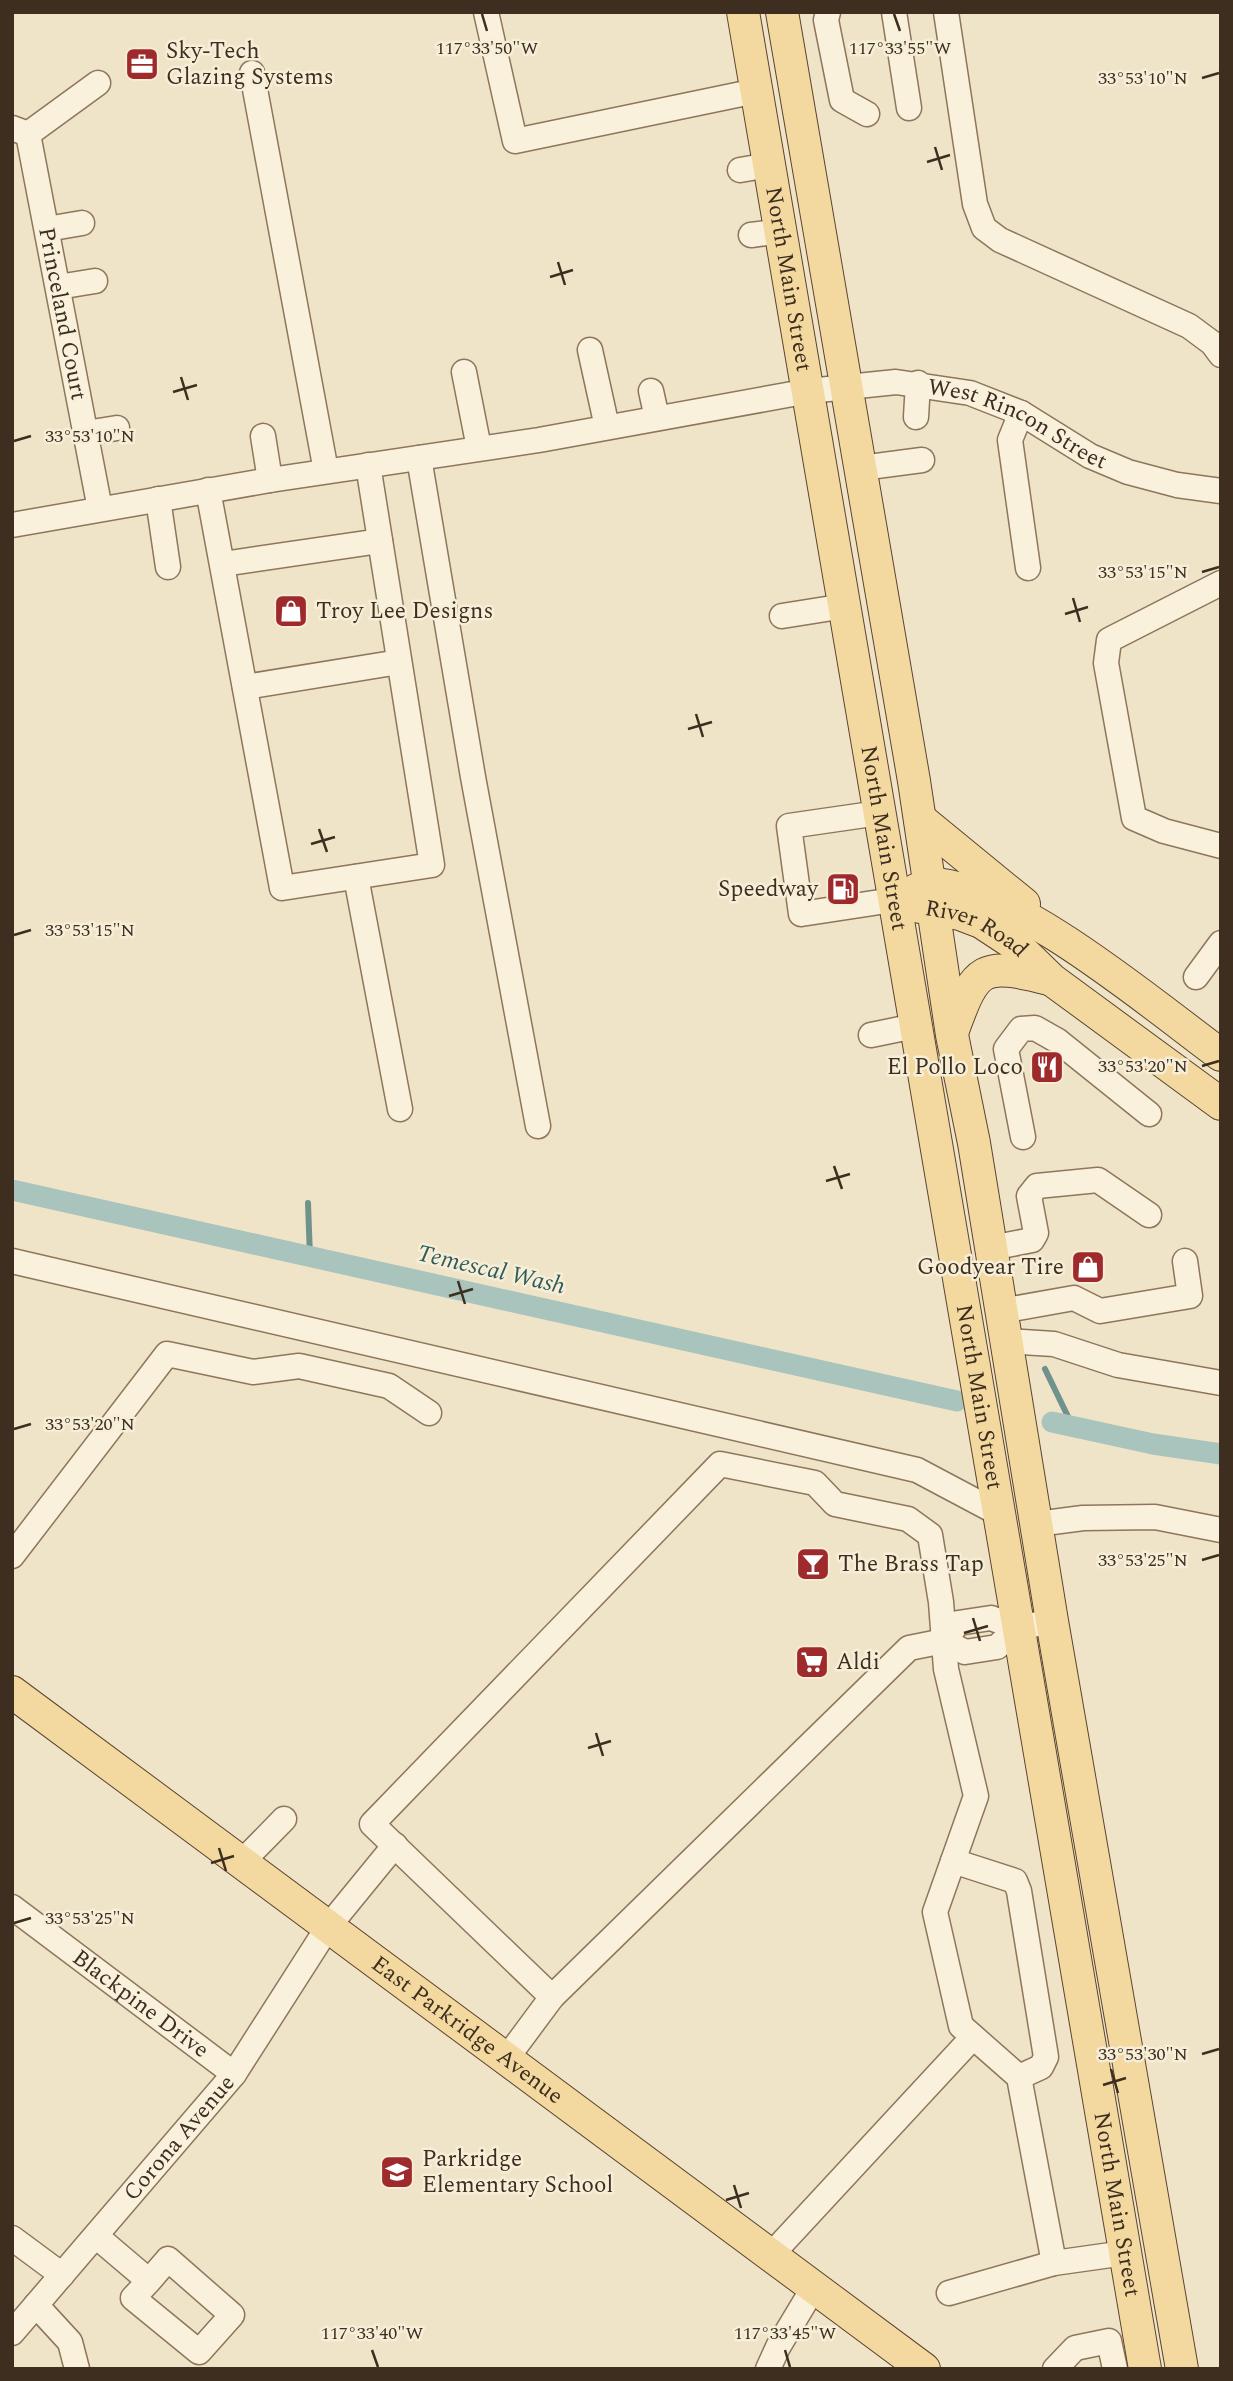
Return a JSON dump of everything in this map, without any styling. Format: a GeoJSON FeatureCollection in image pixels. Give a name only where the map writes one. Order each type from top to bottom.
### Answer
{"type":"FeatureCollection","features":[{"type":"Feature","properties":{"kind":"main road","name":"North Main Street"},"geometry":{"type":"LineString","coordinates":[[743,12],[756,91],[755,167],[766,233],[809,391],[893,900],[1145,2369]]}},
{"type":"Feature","properties":{"kind":"main road","name":"North Main Street"},"geometry":{"type":"LineString","coordinates":[[782,12],[920,819],[952,1035],[991,1248],[1052,1621],[1182,2369]]}},
{"type":"Feature","properties":{"kind":"main road"},"geometry":{"type":"LineString","coordinates":[[920,819],[1064,940]]}},
{"type":"Feature","properties":{"kind":"main road","name":"River Road"},"geometry":{"type":"LineString","coordinates":[[893,900],[977,894],[1064,940],[1221,1055]]}},
{"type":"Feature","properties":{"kind":"main road","name":"River Road"},"geometry":{"type":"LineString","coordinates":[[932,897],[960,914],[981,922],[1016,945],[1052,980],[1221,1104]]}},
{"type":"Feature","properties":{"kind":"main road"},"geometry":{"type":"LineString","coordinates":[[952,1035],[969,986],[987,972],[1006,969],[1052,980]]}},
{"type":"Feature","properties":{"kind":"main road","name":"East Parkridge Avenue"},"geometry":{"type":"LineString","coordinates":[[12,1692],[924,2369]]}},
{"type":"Feature","properties":{"kind":"street"},"geometry":{"type":"LineString","coordinates":[[486,12],[515,141],[756,91]]}},
{"type":"Feature","properties":{"kind":"street"},"geometry":{"type":"LineString","coordinates":[[828,12],[826,20],[842,100],[867,114]]}},
{"type":"Feature","properties":{"kind":"street"},"geometry":{"type":"LineString","coordinates":[[894,12],[909,108]]}},
{"type":"Feature","properties":{"kind":"street"},"geometry":{"type":"LineString","coordinates":[[946,12],[975,204],[984,228],[1000,240],[1189,326],[1212,343],[1221,355]]}},
{"type":"Feature","properties":{"kind":"street"},"geometry":{"type":"LineString","coordinates":[[252,73],[326,471]]}},
{"type":"Feature","properties":{"kind":"street"},"geometry":{"type":"LineString","coordinates":[[20,131],[98,83]]}},
{"type":"Feature","properties":{"kind":"street","name":"Princeland Court"},"geometry":{"type":"LineString","coordinates":[[20,131],[47,229],[100,509]]}},
{"type":"Feature","properties":{"kind":"street"},"geometry":{"type":"LineString","coordinates":[[47,229],[82,223]]}},
{"type":"Feature","properties":{"kind":"street"},"geometry":{"type":"LineString","coordinates":[[58,287],[95,281]]}},
{"type":"Feature","properties":{"kind":"street"},"geometry":{"type":"LineString","coordinates":[[590,351],[607,427]]}},
{"type":"Feature","properties":{"kind":"street"},"geometry":{"type":"LineString","coordinates":[[464,372],[479,449]]}},
{"type":"Feature","properties":{"kind":"street"},"geometry":{"type":"LineString","coordinates":[[916,417],[918,383]]}},
{"type":"Feature","properties":{"kind":"street","name":"West Rincon Street"},"geometry":{"type":"LineString","coordinates":[[12,525],[208,490],[479,449],[809,391],[846,386],[918,383],[970,393],[1021,413],[1090,456],[1118,468],[1158,481],[1221,491]]}},
{"type":"Feature","properties":{"kind":"street"},"geometry":{"type":"LineString","coordinates":[[651,391],[657,418]]}},
{"type":"Feature","properties":{"kind":"street"},"geometry":{"type":"LineString","coordinates":[[1021,413],[1010,440],[1028,568]]}},
{"type":"Feature","properties":{"kind":"street"},"geometry":{"type":"LineString","coordinates":[[86,433],[117,428]]}},
{"type":"Feature","properties":{"kind":"street"},"geometry":{"type":"LineString","coordinates":[[262,436],[270,480]]}},
{"type":"Feature","properties":{"kind":"street"},"geometry":{"type":"LineString","coordinates":[[419,458],[471,764],[538,1126]]}},
{"type":"Feature","properties":{"kind":"street"},"geometry":{"type":"LineString","coordinates":[[861,468],[922,460]]}},
{"type":"Feature","properties":{"kind":"street"},"geometry":{"type":"LineString","coordinates":[[208,490],[282,888],[356,877],[432,865],[368,465]]}},
{"type":"Feature","properties":{"kind":"street"},"geometry":{"type":"LineString","coordinates":[[158,499],[168,567]]}},
{"type":"Feature","properties":{"kind":"street"},"geometry":{"type":"LineString","coordinates":[[223,564],[380,541]]}},
{"type":"Feature","properties":{"kind":"street"},"geometry":{"type":"LineString","coordinates":[[1221,583],[1109,640],[1105,663],[1134,818],[1164,831],[1221,846]]}},
{"type":"Feature","properties":{"kind":"street"},"geometry":{"type":"LineString","coordinates":[[782,616],[845,606]]}},
{"type":"Feature","properties":{"kind":"street"},"geometry":{"type":"LineString","coordinates":[[246,687],[399,662]]}},
{"type":"Feature","properties":{"kind":"street"},"geometry":{"type":"LineString","coordinates":[[879,813],[789,826],[801,914],[893,900]]}},
{"type":"Feature","properties":{"kind":"street"},"geometry":{"type":"LineString","coordinates":[[356,877],[400,1109]]}},
{"type":"Feature","properties":{"kind":"street"},"geometry":{"type":"LineString","coordinates":[[1196,977],[1221,943]]}},
{"type":"Feature","properties":{"kind":"street"},"geometry":{"type":"LineString","coordinates":[[870,1035],[915,1026]]}},
{"type":"Feature","properties":{"kind":"street"},"geometry":{"type":"LineString","coordinates":[[1023,1137],[1006,1049],[1021,1029],[1035,1028],[1058,1041],[1149,1114]]}},
{"type":"Feature","properties":{"kind":"street"},"geometry":{"type":"LineString","coordinates":[[991,1248],[1032,1240],[1036,1233],[1029,1196],[1037,1186],[1098,1180],[1149,1216]]}},
{"type":"Feature","properties":{"kind":"street"},"geometry":{"type":"LineString","coordinates":[[12,1261],[917,1469],[998,1509]]}},
{"type":"Feature","properties":{"kind":"street"},"geometry":{"type":"LineString","coordinates":[[1004,1328],[1074,1298],[1100,1311],[1190,1296],[1185,1261]]}},
{"type":"Feature","properties":{"kind":"street"},"geometry":{"type":"LineString","coordinates":[[1004,1328],[1118,1365],[1221,1383]]}},
{"type":"Feature","properties":{"kind":"street"},"geometry":{"type":"LineString","coordinates":[[12,1556],[167,1354],[253,1372],[299,1366],[312,1368],[389,1386],[429,1413]]}},
{"type":"Feature","properties":{"kind":"street"},"geometry":{"type":"LineString","coordinates":[[552,1997],[372,1824],[720,1464],[816,1483],[835,1504],[908,1518],[930,1535],[946,1669],[976,1796],[935,1912],[961,2026],[1019,2077],[1054,2263]]}},
{"type":"Feature","properties":{"kind":"street"},"geometry":{"type":"LineString","coordinates":[[1035,1511],[1083,1518],[1155,1517],[1221,1530]]}},
{"type":"Feature","properties":{"kind":"street"},"geometry":{"type":"LineString","coordinates":[[506,2059],[552,1997],[909,1648],[944,1641],[965,1652],[997,1647],[1018,1628],[1052,1621]]}},
{"type":"Feature","properties":{"kind":"street"},"geometry":{"type":"LineString","coordinates":[[241,1863],[284,1819]]}},
{"type":"Feature","properties":{"kind":"street","name":"Corona Avenue"},"geometry":{"type":"LineString","coordinates":[[12,2333],[234,2074],[328,1927],[395,1846]]}},
{"type":"Feature","properties":{"kind":"street"},"geometry":{"type":"LineString","coordinates":[[953,1861],[1015,1881],[1019,1891],[1046,2057],[1041,2067],[1019,2077]]}},
{"type":"Feature","properties":{"kind":"street","name":"Blackpine Drive"},"geometry":{"type":"LineString","coordinates":[[12,1907],[234,2074]]}},
{"type":"Feature","properties":{"kind":"street"},"geometry":{"type":"LineString","coordinates":[[771,2255],[973,2037]]}},
{"type":"Feature","properties":{"kind":"street"},"geometry":{"type":"LineString","coordinates":[[96,2236],[149,2281]]}},
{"type":"Feature","properties":{"kind":"street"},"geometry":{"type":"LineString","coordinates":[[12,2238],[62,2275]]}},
{"type":"Feature","properties":{"kind":"street"},"geometry":{"type":"LineString","coordinates":[[949,2293],[1054,2263],[1125,2253]]}},
{"type":"Feature","properties":{"kind":"street"},"geometry":{"type":"LineString","coordinates":[[768,2369],[814,2287]]}},
{"type":"Feature","properties":{"kind":"street"},"geometry":{"type":"LineString","coordinates":[[36,2305],[70,2343],[77,2369]]}},
{"type":"Feature","properties":{"kind":"street"},"geometry":{"type":"LineString","coordinates":[[1055,2369],[1075,2348],[1109,2341],[1115,2369]]}},
{"type":"Feature","properties":{"kind":"waterway","name":"Temescal Wash"},"geometry":{"type":"LineString","coordinates":[[12,1190],[957,1401]]}},
{"type":"Feature","properties":{"kind":"waterway"},"geometry":{"type":"LineString","coordinates":[[308,1203],[310,1257]]}},
{"type":"Feature","properties":{"kind":"waterway"},"geometry":{"type":"LineString","coordinates":[[1045,1369],[1073,1427]]}},
{"type":"Feature","properties":{"kind":"waterway","name":"Temescal Wash"},"geometry":{"type":"LineString","coordinates":[[1052,1422],[1153,1444],[1221,1454]]}},
{"type":"Feature","properties":{"kind":"place","name":"Sky-Tech Glazing Systems"},"geometry":{"type":"Point","coordinates":[142,64]}},
{"type":"Feature","properties":{"kind":"place","name":"Troy Lee Designs"},"geometry":{"type":"Point","coordinates":[291,611]}},
{"type":"Feature","properties":{"kind":"place","name":"Speedway"},"geometry":{"type":"Point","coordinates":[843,889]}},
{"type":"Feature","properties":{"kind":"place","name":"El Pollo Loco"},"geometry":{"type":"Point","coordinates":[1047,1067]}},
{"type":"Feature","properties":{"kind":"place","name":"Goodyear Tire"},"geometry":{"type":"Point","coordinates":[1088,1267]}},
{"type":"Feature","properties":{"kind":"place","name":"The Brass Tap"},"geometry":{"type":"Point","coordinates":[813,1564]}},
{"type":"Feature","properties":{"kind":"place","name":"Aldi"},"geometry":{"type":"Point","coordinates":[812,1662]}},
{"type":"Feature","properties":{"kind":"place","name":"Parkridge Elementary School"},"geometry":{"type":"Point","coordinates":[397,2172]}}]}
